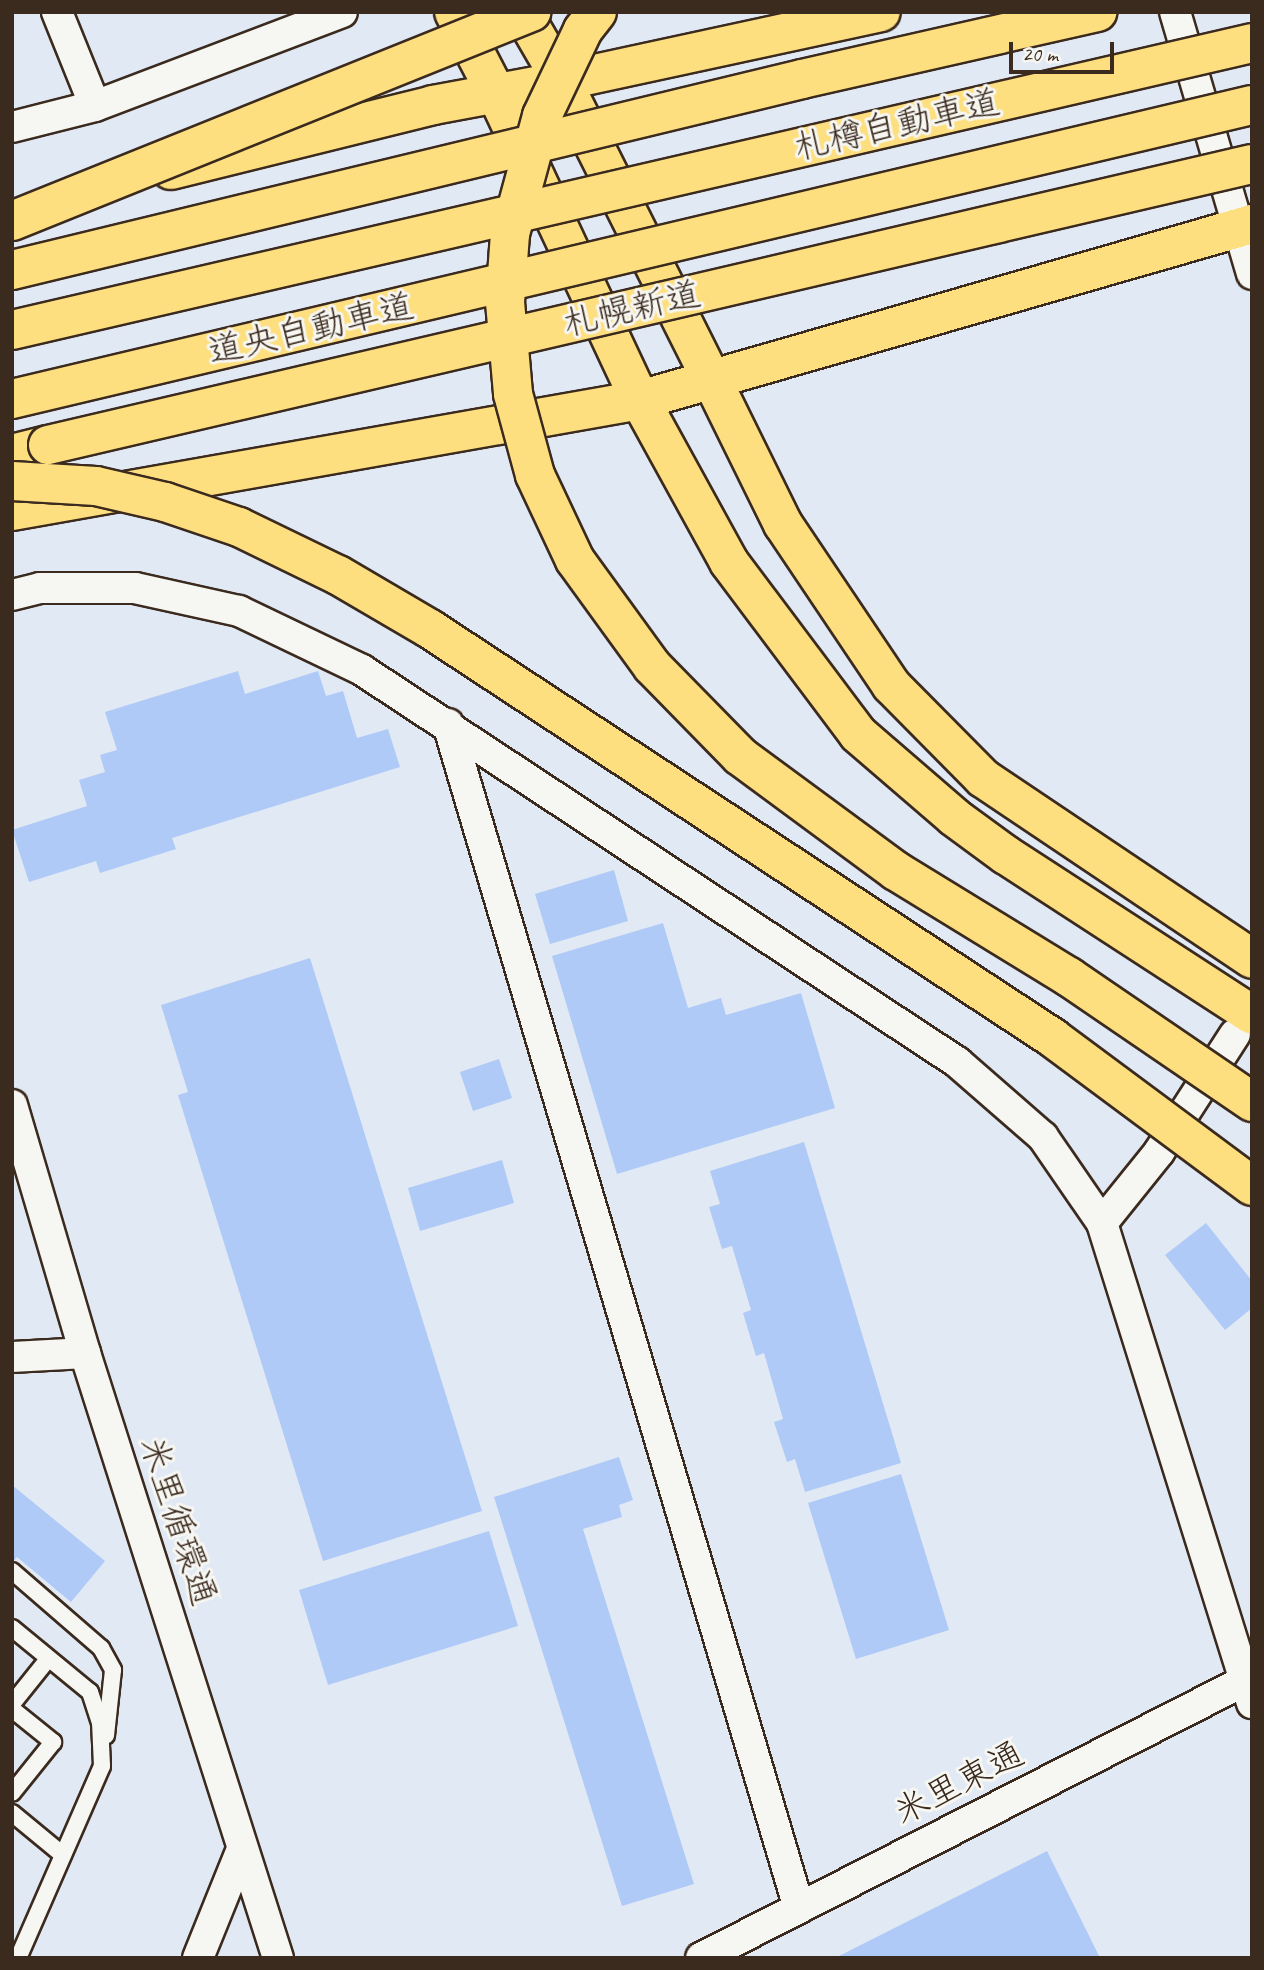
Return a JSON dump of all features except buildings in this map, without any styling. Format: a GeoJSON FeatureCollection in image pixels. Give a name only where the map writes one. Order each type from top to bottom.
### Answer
{"type":"FeatureCollection","features":[{"type":"Feature","properties":{"kind":"main road"},"geometry":{"type":"LineString","coordinates":[[454,12],[496,93],[640,400],[729,562],[858,734],[954,817],[1244,1025]]}},
{"type":"Feature","properties":{"kind":"main road"},"geometry":{"type":"LineString","coordinates":[[522,12],[562,81],[783,524],[891,685],[984,778],[1252,959]]}},
{"type":"Feature","properties":{"kind":"main road"},"geometry":{"type":"LineString","coordinates":[[12,221],[531,12]]}},
{"type":"Feature","properties":{"kind":"main road"},"geometry":{"type":"LineString","coordinates":[[597,12],[583,30],[542,116],[510,234],[505,302],[513,394],[535,475],[575,560],[652,666],[740,756],[896,871],[1069,976],[1252,1102]]}},
{"type":"Feature","properties":{"kind":"main road"},"geometry":{"type":"LineString","coordinates":[[12,209],[496,93],[881,12]]}},
{"type":"Feature","properties":{"kind":"main road"},"geometry":{"type":"LineString","coordinates":[[12,270],[789,82],[1098,12]]}},
{"type":"Feature","properties":{"kind":"main road","name":"札樽自動車道"},"geometry":{"type":"LineString","coordinates":[[582,198],[1252,43]]}},
{"type":"Feature","properties":{"kind":"main road","name":"札樽自動車道"},"geometry":{"type":"LineString","coordinates":[[610,258],[1252,105]]}},
{"type":"Feature","properties":{"kind":"main road","name":"札幌新道"},"geometry":{"type":"LineString","coordinates":[[12,454],[1252,164]]}},
{"type":"Feature","properties":{"kind":"main road","name":"道央自動車道"},"geometry":{"type":"LineString","coordinates":[[12,330],[582,198]]}},
{"type":"Feature","properties":{"kind":"main road"},"geometry":{"type":"LineString","coordinates":[[12,511],[640,400],[1246,226]]}},
{"type":"Feature","properties":{"kind":"main road","name":"道央自動車道"},"geometry":{"type":"LineString","coordinates":[[12,399],[610,258]]}},
{"type":"Feature","properties":{"kind":"main road"},"geometry":{"type":"LineString","coordinates":[[12,481],[96,486],[165,502],[239,527],[338,575],[430,629],[1053,1038],[1252,1186]]}},
{"type":"Feature","properties":{"kind":"street"},"geometry":{"type":"LineString","coordinates":[[57,12],[95,106]]}},
{"type":"Feature","properties":{"kind":"street"},"geometry":{"type":"LineString","coordinates":[[12,127],[95,106],[342,12]]}},
{"type":"Feature","properties":{"kind":"street"},"geometry":{"type":"LineString","coordinates":[[1175,12],[1246,226],[1252,274]]}},
{"type":"Feature","properties":{"kind":"street"},"geometry":{"type":"LineString","coordinates":[[12,595],[40,588],[135,588],[239,611],[362,670],[448,724],[957,1062],[1042,1137],[1102,1223],[1249,1687]]}},
{"type":"Feature","properties":{"kind":"street"},"geometry":{"type":"LineString","coordinates":[[448,724],[799,1908]]}},
{"type":"Feature","properties":{"kind":"street"},"geometry":{"type":"LineString","coordinates":[[1102,1223],[1159,1152],[1244,1025]]}},
{"type":"Feature","properties":{"kind":"street","name":"米里循環通"},"geometry":{"type":"LineString","coordinates":[[12,1105],[85,1353],[278,1958]]}},
{"type":"Feature","properties":{"kind":"street"},"geometry":{"type":"LineString","coordinates":[[12,1357],[85,1353]]}},
{"type":"Feature","properties":{"kind":"street","name":"米里東通"},"geometry":{"type":"LineString","coordinates":[[701,1958],[1249,1687]]}},
{"type":"Feature","properties":{"kind":"street"},"geometry":{"type":"LineString","coordinates":[[198,1958],[242,1849]]}},
{"type":"Feature","properties":{"kind":"lane"},"geometry":{"type":"LineString","coordinates":[[12,1571],[101,1648],[113,1670],[102,1766],[18,1958]]}},
{"type":"Feature","properties":{"kind":"lane"},"geometry":{"type":"LineString","coordinates":[[12,1628],[90,1692],[100,1723],[102,1766]]}},
{"type":"Feature","properties":{"kind":"lane"},"geometry":{"type":"LineString","coordinates":[[12,1703],[48,1659]]}},
{"type":"Feature","properties":{"kind":"lane"},"geometry":{"type":"LineString","coordinates":[[12,1709],[53,1742],[12,1793]]}},
{"type":"Feature","properties":{"kind":"lane"},"geometry":{"type":"LineString","coordinates":[[12,1814],[63,1855]]}}]}
